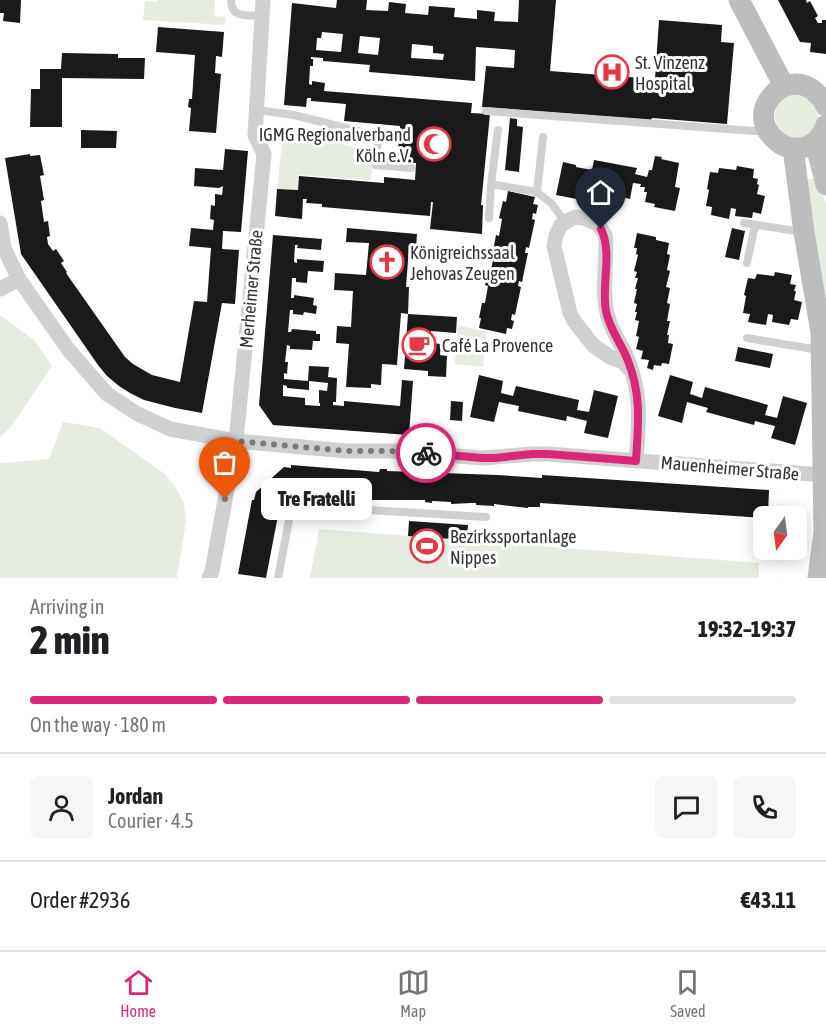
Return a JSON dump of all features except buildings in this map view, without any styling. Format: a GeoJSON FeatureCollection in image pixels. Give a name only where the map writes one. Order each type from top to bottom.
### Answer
{"type":"FeatureCollection","features":[{"type":"Feature","properties":{"kind":"main road"},"geometry":{"type":"LineString","coordinates":[[739,0],[784,86]]}},
{"type":"Feature","properties":{"kind":"main road"},"geometry":{"type":"LineString","coordinates":[[821,134],[805,147],[792,148],[781,145],[768,132],[763,114],[767,102],[775,91],[784,86],[798,84],[811,88],[825,101]]}},
{"type":"Feature","properties":{"kind":"main road"},"geometry":{"type":"LineString","coordinates":[[821,134],[826,185]]}},
{"type":"Feature","properties":{"kind":"main road"},"geometry":{"type":"LineString","coordinates":[[792,148],[822,344],[824,532],[818,578]]}},
{"type":"Feature","properties":{"kind":"street","name":"Merheimer Straße"},"geometry":{"type":"LineString","coordinates":[[209,578],[236,441],[264,154],[255,135],[263,8]]}},
{"type":"Feature","properties":{"kind":"street","name":"Mauenheimer Straße"},"geometry":{"type":"LineString","coordinates":[[565,222],[576,217],[584,218],[598,224],[604,236],[606,243],[605,300],[608,319],[622,346],[638,393],[636,461]]}},
{"type":"Feature","properties":{"kind":"street"},"geometry":{"type":"LineString","coordinates":[[565,222],[556,234],[554,246],[570,313],[592,345],[610,357],[623,362],[632,372]]}},
{"type":"Feature","properties":{"kind":"street","name":"Mauenheimer Straße"},"geometry":{"type":"LineString","coordinates":[[0,223],[4,248],[19,279],[68,349],[107,394],[136,413],[170,429],[236,441],[346,451],[398,451],[482,458],[548,454],[823,475]]}},
{"type":"Feature","properties":{"kind":"street"},"geometry":{"type":"LineString","coordinates":[[0,289],[19,279]]}},
{"type":"Feature","properties":{"kind":"lane"},"geometry":{"type":"LineString","coordinates":[[231,0],[234,12],[238,15],[263,8]]}},
{"type":"Feature","properties":{"kind":"lane"},"geometry":{"type":"LineString","coordinates":[[257,110],[294,115],[378,136],[375,165],[411,168]]}},
{"type":"Feature","properties":{"kind":"lane"},"geometry":{"type":"LineString","coordinates":[[486,111],[768,132]]}},
{"type":"Feature","properties":{"kind":"lane"},"geometry":{"type":"LineString","coordinates":[[489,218],[498,130]]}},
{"type":"Feature","properties":{"kind":"lane"},"geometry":{"type":"LineString","coordinates":[[537,192],[543,137]]}},
{"type":"Feature","properties":{"kind":"lane"},"geometry":{"type":"LineString","coordinates":[[491,184],[537,192],[552,204],[565,222]]}},
{"type":"Feature","properties":{"kind":"lane"},"geometry":{"type":"LineString","coordinates":[[744,223],[804,232]]}},
{"type":"Feature","properties":{"kind":"lane"},"geometry":{"type":"LineString","coordinates":[[747,263],[755,225]]}},
{"type":"Feature","properties":{"kind":"lane"},"geometry":{"type":"LineString","coordinates":[[747,338],[822,344]]}},
{"type":"Feature","properties":{"kind":"lane"},"geometry":{"type":"LineString","coordinates":[[279,578],[290,515],[302,506],[486,517]]}},
{"type":"Feature","properties":{"kind":"shaded area"},"geometry":{"type":"Polygon","coordinates":[[[158,0],[215,0],[214,16],[226,17],[225,25],[143,20],[145,1],[157,2],[158,0]]]}},
{"type":"Feature","properties":{"kind":"shaded area"},"geometry":{"type":"Polygon","coordinates":[[[797,94],[812,101],[819,116],[812,131],[797,138],[782,131],[775,116],[782,101],[797,94]]]}},
{"type":"Feature","properties":{"kind":"shaded area"},"geometry":{"type":"Polygon","coordinates":[[[284,125],[374,154],[371,180],[299,175],[298,190],[277,189],[284,125]]]}},
{"type":"Feature","properties":{"kind":"shaded area"},"geometry":{"type":"Polygon","coordinates":[[[819,178],[826,205],[826,296],[802,180],[819,178]]]}},
{"type":"Feature","properties":{"kind":"shaded area"},"geometry":{"type":"Polygon","coordinates":[[[0,315],[35,341],[52,366],[11,427],[0,437],[0,315]]]}},
{"type":"Feature","properties":{"kind":"shaded area"},"geometry":{"type":"Polygon","coordinates":[[[458,325],[487,332],[483,367],[455,364],[458,325]]]}},
{"type":"Feature","properties":{"kind":"shaded area"},"geometry":{"type":"Polygon","coordinates":[[[63,422],[100,428],[165,474],[176,488],[184,503],[186,521],[177,578],[0,578],[0,463],[49,459],[63,422]]]}},
{"type":"Feature","properties":{"kind":"shaded area","name":"Bezirkssportanlage Nippes"},"geometry":{"type":"Polygon","coordinates":[[[319,529],[759,563],[759,578],[310,578],[319,529]]]}},
{"type":"Feature","properties":{"kind":"way so far"},"geometry":{"type":"LineString","coordinates":[[225,499],[236,441],[346,451],[426,453]]}},
{"type":"Feature","properties":{"kind":"place","name":"St. Vinzenz Hospital"},"geometry":{"type":"Point","coordinates":[612,72]}},
{"type":"Feature","properties":{"kind":"place","name":"IGMG Regionalverband Köln e.V."},"geometry":{"type":"Point","coordinates":[434,144]}},
{"type":"Feature","properties":{"kind":"place","name":"Königreichssaal Jehovas Zeugen"},"geometry":{"type":"Point","coordinates":[387,262]}},
{"type":"Feature","properties":{"kind":"place","name":"Café La Provence"},"geometry":{"type":"Point","coordinates":[419,345]}},
{"type":"Feature","properties":{"kind":"place","name":"Tre Fratelli"},"geometry":{"type":"Point","coordinates":[225,499]}},
{"type":"Feature","properties":{"kind":"place","name":"Bezirkssportanlage Nippes"},"geometry":{"type":"Point","coordinates":[427,546]}},
{"type":"Feature","properties":{"kind":"route"},"geometry":{"type":"LineString","coordinates":[[426,453],[482,458],[548,454],[636,461],[638,393],[628,359],[608,319],[605,300],[606,243],[601,229]]}}]}
